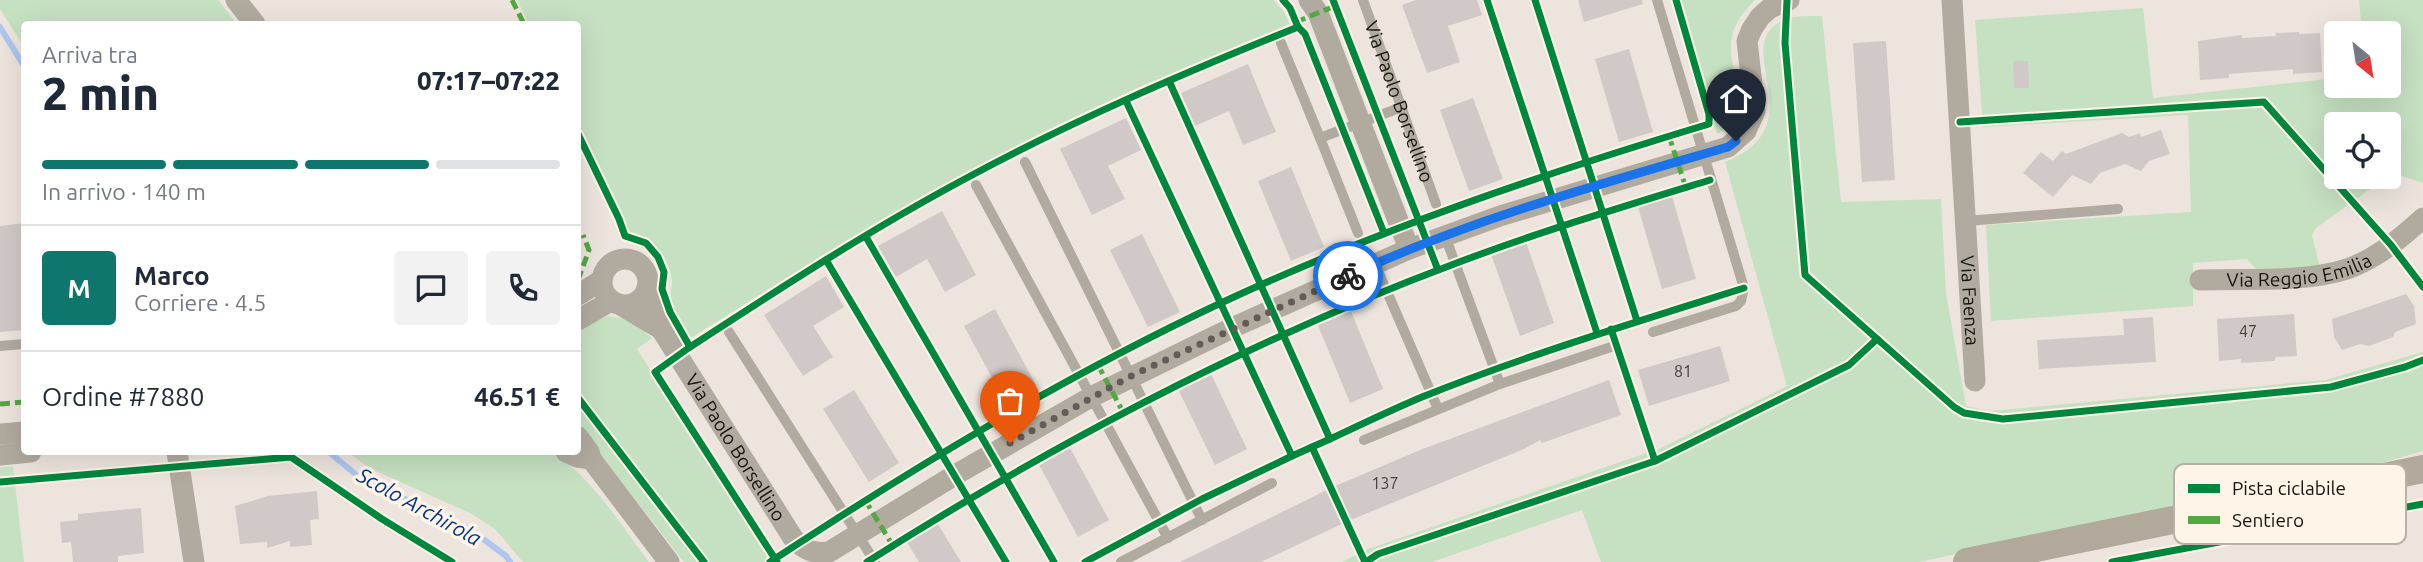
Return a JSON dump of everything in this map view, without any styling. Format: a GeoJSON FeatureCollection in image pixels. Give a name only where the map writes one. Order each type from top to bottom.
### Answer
{"type":"FeatureCollection","features":[{"type":"Feature","properties":{"kind":"street"},"geometry":{"type":"LineString","coordinates":[[236,0],[253,21]]}},
{"type":"Feature","properties":{"kind":"street"},"geometry":{"type":"LineString","coordinates":[[1310,0],[1318,13],[1409,249]]}},
{"type":"Feature","properties":{"kind":"street","name":"Via Paolo Borsellino"},"geometry":{"type":"LineString","coordinates":[[661,329],[798,544],[808,551],[829,552],[1091,397],[1375,264],[1445,236],[1583,190],[1728,147],[1751,122],[1755,111],[1747,41],[1760,17],[1770,8],[1789,0]]}},
{"type":"Feature","properties":{"kind":"street","name":"Via Faenza"},"geometry":{"type":"LineString","coordinates":[[1952,0],[1975,381]]}},
{"type":"Feature","properties":{"kind":"street","name":"Via Reggio Emilia"},"geometry":{"type":"LineString","coordinates":[[2200,280],[2317,276],[2343,270],[2391,245],[2423,218]]}},
{"type":"Feature","properties":{"kind":"street"},"geometry":{"type":"LineString","coordinates":[[581,319],[615,303],[629,304],[643,296],[648,278],[639,264],[630,259],[612,262],[605,269],[602,280],[605,294],[615,303],[661,329]]}},
{"type":"Feature","properties":{"kind":"street"},"geometry":{"type":"LineString","coordinates":[[581,293],[602,280]]}},
{"type":"Feature","properties":{"kind":"street"},"geometry":{"type":"LineString","coordinates":[[647,287],[661,329]]}},
{"type":"Feature","properties":{"kind":"street"},"geometry":{"type":"LineString","coordinates":[[0,435],[21,432]]}},
{"type":"Feature","properties":{"kind":"street"},"geometry":{"type":"LineString","coordinates":[[581,441],[591,459],[669,562]]}},
{"type":"Feature","properties":{"kind":"street"},"geometry":{"type":"LineString","coordinates":[[0,455],[21,453]]}},
{"type":"Feature","properties":{"kind":"street"},"geometry":{"type":"LineString","coordinates":[[177,455],[194,562]]}},
{"type":"Feature","properties":{"kind":"street"},"geometry":{"type":"LineString","coordinates":[[573,455],[591,459]]}},
{"type":"Feature","properties":{"kind":"street"},"geometry":{"type":"LineString","coordinates":[[1967,562],[2174,520]]}},
{"type":"Feature","properties":{"kind":"lane","name":"Via Paolo Borsellino"},"geometry":{"type":"LineString","coordinates":[[1363,0],[1436,204]]}},
{"type":"Feature","properties":{"kind":"lane"},"geometry":{"type":"LineString","coordinates":[[1653,332],[1728,310],[1736,306],[1744,288],[1657,0]]}},
{"type":"Feature","properties":{"kind":"lane"},"geometry":{"type":"LineString","coordinates":[[1281,43],[1358,233]]}},
{"type":"Feature","properties":{"kind":"lane"},"geometry":{"type":"LineString","coordinates":[[1320,138],[1402,107]]}},
{"type":"Feature","properties":{"kind":"lane"},"geometry":{"type":"LineString","coordinates":[[1025,162],[1202,520]]}},
{"type":"Feature","properties":{"kind":"lane"},"geometry":{"type":"LineString","coordinates":[[976,186],[1168,538]]}},
{"type":"Feature","properties":{"kind":"lane"},"geometry":{"type":"LineString","coordinates":[[1966,221],[2118,209]]}},
{"type":"Feature","properties":{"kind":"lane"},"geometry":{"type":"LineString","coordinates":[[1445,236],[1500,384]]}},
{"type":"Feature","properties":{"kind":"lane"},"geometry":{"type":"LineString","coordinates":[[1375,264],[1438,409]]}},
{"type":"Feature","properties":{"kind":"lane"},"geometry":{"type":"LineString","coordinates":[[729,332],[875,562]]}},
{"type":"Feature","properties":{"kind":"lane"},"geometry":{"type":"LineString","coordinates":[[0,346],[21,344]]}},
{"type":"Feature","properties":{"kind":"lane"},"geometry":{"type":"LineString","coordinates":[[1364,440],[1500,384],[1617,345]]}},
{"type":"Feature","properties":{"kind":"lane"},"geometry":{"type":"LineString","coordinates":[[1121,562],[1272,483]]}},
{"type":"Feature","properties":{"kind":"green space"},"geometry":{"type":"Polygon","coordinates":[[[0,0],[218,0],[235,21],[21,21],[21,42],[0,9],[0,0]]]}},
{"type":"Feature","properties":{"kind":"green space"},"geometry":{"type":"Polygon","coordinates":[[[517,0],[1274,0],[1290,24],[1137,88],[961,177],[846,241],[689,339],[672,302],[672,281],[667,264],[653,244],[630,233],[581,130],[581,21],[528,21],[517,0]]]}},
{"type":"Feature","properties":{"kind":"green space"},"geometry":{"type":"Polygon","coordinates":[[[1679,0],[1755,0],[1739,19],[1731,42],[1739,93],[1736,116],[1730,126],[1717,134],[1679,0]]]}},
{"type":"Feature","properties":{"kind":"green space"},"geometry":{"type":"Polygon","coordinates":[[[2359,0],[2423,0],[2423,183],[2401,176],[2401,112],[2324,112],[2324,189],[2370,189],[2316,228],[2312,235],[2320,267],[2258,271],[2247,259],[2193,263],[2193,306],[1991,321],[1986,225],[2191,212],[2188,115],[1983,127],[1975,20],[2143,8],[2153,98],[2324,79],[2324,98],[2401,98],[2401,21],[2361,21],[2359,0]]]}},
{"type":"Feature","properties":{"kind":"green space"},"geometry":{"type":"Polygon","coordinates":[[[1822,16],[1841,202],[1941,199],[1946,293],[1966,406],[1991,411],[2325,380],[2423,352],[2423,451],[2375,464],[2174,464],[2174,507],[1919,562],[1601,562],[1582,510],[1432,562],[1342,562],[1368,549],[1661,448],[1787,386],[1725,162],[1752,146],[1766,127],[1770,107],[1764,47],[1769,32],[1788,18],[1822,16]]]}},
{"type":"Feature","properties":{"kind":"green space"},"geometry":{"type":"Polygon","coordinates":[[[608,316],[632,320],[652,338],[637,349],[772,562],[684,562],[581,430],[581,328],[608,316]]]}},
{"type":"Feature","properties":{"kind":"green space"},"geometry":{"type":"Polygon","coordinates":[[[352,455],[555,455],[591,486],[649,562],[523,562],[495,529],[470,513],[369,468],[352,455]]]}},
{"type":"Feature","properties":{"kind":"green space"},"geometry":{"type":"Polygon","coordinates":[[[13,466],[24,562],[0,562],[0,467],[13,466]]]}},
{"type":"Feature","properties":{"kind":"building"},"geometry":{"type":"Polygon","coordinates":[[[1416,0],[1477,0],[1482,15],[1448,26],[1460,62],[1427,73],[1402,5],[1416,0]]]}},
{"type":"Feature","properties":{"kind":"building"},"geometry":{"type":"Polygon","coordinates":[[[1578,0],[1642,0],[1643,4],[1584,22],[1578,0]]]}},
{"type":"Feature","properties":{"kind":"building"},"geometry":{"type":"Polygon","coordinates":[[[2299,32],[2320,33],[2322,72],[2293,74],[2293,69],[2229,74],[2229,78],[2200,80],[2198,41],[2299,32]]]}},
{"type":"Feature","properties":{"kind":"building"},"geometry":{"type":"Polygon","coordinates":[[[1886,41],[1895,180],[1862,182],[1853,43],[1886,41]]]}},
{"type":"Feature","properties":{"kind":"building"},"geometry":{"type":"Polygon","coordinates":[[[1629,49],[1653,132],[1619,142],[1595,59],[1629,49]]]}},
{"type":"Feature","properties":{"kind":"building"},"geometry":{"type":"Polygon","coordinates":[[[2013,61],[2028,61],[2029,88],[2014,88],[2013,61]]]}},
{"type":"Feature","properties":{"kind":"building"},"geometry":{"type":"Polygon","coordinates":[[[1248,64],[1276,132],[1243,145],[1229,111],[1195,126],[1181,93],[1248,64]]]}},
{"type":"Feature","properties":{"kind":"building"},"geometry":{"type":"Polygon","coordinates":[[[1473,98],[1503,179],[1469,191],[1440,110],[1473,98]]]}},
{"type":"Feature","properties":{"kind":"building"},"geometry":{"type":"Polygon","coordinates":[[[1126,118],[1141,150],[1108,166],[1125,199],[1092,215],[1060,149],[1126,118]]]}},
{"type":"Feature","properties":{"kind":"building"},"geometry":{"type":"Polygon","coordinates":[[[2161,130],[2170,154],[2149,161],[2141,171],[2125,164],[2100,173],[2091,184],[2072,175],[2053,197],[2023,173],[2041,152],[2053,161],[2062,151],[2066,154],[2122,133],[2129,137],[2140,133],[2141,137],[2161,130]]]}},
{"type":"Feature","properties":{"kind":"building"},"geometry":{"type":"Polygon","coordinates":[[[1291,167],[1324,247],[1291,261],[1258,181],[1291,167]]]}},
{"type":"Feature","properties":{"kind":"building"},"geometry":{"type":"Polygon","coordinates":[[[1672,196],[1696,279],[1662,289],[1638,207],[1672,196]]]}},
{"type":"Feature","properties":{"kind":"building"},"geometry":{"type":"Polygon","coordinates":[[[942,211],[976,275],[945,292],[927,259],[896,277],[878,246],[942,211]]]}},
{"type":"Feature","properties":{"kind":"building"},"geometry":{"type":"Polygon","coordinates":[[[21,223],[21,330],[0,332],[0,226],[21,223]]]}},
{"type":"Feature","properties":{"kind":"building"},"geometry":{"type":"Polygon","coordinates":[[[1142,234],[1180,312],[1148,327],[1110,250],[1142,234]]]}},
{"type":"Feature","properties":{"kind":"building"},"geometry":{"type":"Polygon","coordinates":[[[1526,242],[1554,323],[1520,336],[1491,254],[1526,242]]]}},
{"type":"Feature","properties":{"kind":"building"},"geometry":{"type":"Polygon","coordinates":[[[826,276],[844,307],[813,326],[833,357],[803,376],[764,315],[826,276]]]}},
{"type":"Feature","properties":{"kind":"building"},"geometry":{"type":"Polygon","coordinates":[[[2406,294],[2414,306],[2416,324],[2369,346],[2360,344],[2342,350],[2334,337],[2332,319],[2406,294]]]}},
{"type":"Feature","properties":{"kind":"building"},"geometry":{"type":"Polygon","coordinates":[[[995,309],[1036,385],[1005,402],[964,326],[995,309]]]}},
{"type":"Feature","properties":{"kind":"building"},"geometry":{"type":"Polygon","coordinates":[[[1350,309],[1383,389],[1350,403],[1317,323],[1350,309]]]}},
{"type":"Feature","properties":{"kind":"building"},"geometry":{"type":"Polygon","coordinates":[[[2294,314],[2297,356],[2275,357],[2275,361],[2219,361],[2217,319],[2294,314]]]}},
{"type":"Feature","properties":{"kind":"building"},"geometry":{"type":"Polygon","coordinates":[[[2153,317],[2156,362],[2039,369],[2037,340],[2124,335],[2123,319],[2153,317]]]}},
{"type":"Feature","properties":{"kind":"building"},"geometry":{"type":"Polygon","coordinates":[[[1720,346],[1730,381],[1649,406],[1638,370],[1720,346]]]}},
{"type":"Feature","properties":{"kind":"building"},"geometry":{"type":"Polygon","coordinates":[[[1210,372],[1247,449],[1215,465],[1177,387],[1210,372]]]}},
{"type":"Feature","properties":{"kind":"building"},"geometry":{"type":"Polygon","coordinates":[[[1609,380],[1621,415],[1542,443],[1540,440],[1348,521],[1261,562],[1180,562],[1333,487],[1420,450],[1609,380]]]}},
{"type":"Feature","properties":{"kind":"building"},"geometry":{"type":"Polygon","coordinates":[[[854,390],[899,463],[869,482],[823,409],[854,390]]]}},
{"type":"Feature","properties":{"kind":"building"},"geometry":{"type":"Polygon","coordinates":[[[1068,444],[1109,520],[1078,537],[1037,461],[1068,444]]]}},
{"type":"Feature","properties":{"kind":"building"},"geometry":{"type":"Polygon","coordinates":[[[317,491],[319,519],[310,520],[312,545],[290,547],[290,541],[267,548],[267,542],[240,544],[235,506],[268,496],[317,491]]]}},
{"type":"Feature","properties":{"kind":"building"},"geometry":{"type":"Polygon","coordinates":[[[141,508],[144,553],[118,556],[118,562],[73,562],[71,542],[62,543],[60,522],[78,520],[78,514],[141,508]]]}},
{"type":"Feature","properties":{"kind":"building"},"geometry":{"type":"Polygon","coordinates":[[[936,521],[961,562],[919,562],[905,539],[936,521]]]}},
{"type":"Feature","properties":{"kind":"waterway","name":"Scolo Archirola"},"geometry":{"type":"LineString","coordinates":[[0,27],[21,61]]}},
{"type":"Feature","properties":{"kind":"waterway","name":"Scolo Archirola"},"geometry":{"type":"LineString","coordinates":[[333,455],[360,478],[471,530],[506,556],[510,562]]}},
{"type":"Feature","properties":{"kind":"marked path"},"geometry":{"type":"LineString","coordinates":[[512,0],[522,21]]}},
{"type":"Feature","properties":{"kind":"marked path"},"geometry":{"type":"LineString","coordinates":[[1296,22],[1335,6]]}},
{"type":"Feature","properties":{"kind":"marked path"},"geometry":{"type":"LineString","coordinates":[[1669,136],[1686,188]]}},
{"type":"Feature","properties":{"kind":"marked path"},"geometry":{"type":"LineString","coordinates":[[581,272],[589,250],[583,235]]}},
{"type":"Feature","properties":{"kind":"marked path"},"geometry":{"type":"LineString","coordinates":[[1098,365],[1123,412]]}},
{"type":"Feature","properties":{"kind":"marked path"},"geometry":{"type":"LineString","coordinates":[[0,404],[21,402]]}},
{"type":"Feature","properties":{"kind":"marked path"},"geometry":{"type":"LineString","coordinates":[[865,500],[893,546]]}},
{"type":"Feature","properties":{"kind":"cycle path"},"geometry":{"type":"LineString","coordinates":[[581,140],[625,236],[646,243],[658,257],[664,272],[662,289],[670,312],[690,347],[858,240],[1002,159],[1127,99],[1298,27],[1290,8],[1283,0]]}},
{"type":"Feature","properties":{"kind":"cycle path"},"geometry":{"type":"LineString","coordinates":[[1333,0],[1438,270]]}},
{"type":"Feature","properties":{"kind":"cycle path"},"geometry":{"type":"LineString","coordinates":[[1487,0],[1597,333]]}},
{"type":"Feature","properties":{"kind":"cycle path"},"geometry":{"type":"LineString","coordinates":[[1535,0],[1637,321]]}},
{"type":"Feature","properties":{"kind":"cycle path"},"geometry":{"type":"LineString","coordinates":[[770,562],[880,491],[1049,391],[1223,302],[1342,250],[1463,204],[1709,124],[1709,114],[1676,0]]}},
{"type":"Feature","properties":{"kind":"cycle path"},"geometry":{"type":"LineString","coordinates":[[1787,0],[1785,43],[1805,275],[1964,413],[2003,419],[2331,387],[2423,360]]}},
{"type":"Feature","properties":{"kind":"cycle path"},"geometry":{"type":"LineString","coordinates":[[1298,27],[1305,34],[1384,233]]}},
{"type":"Feature","properties":{"kind":"cycle path"},"geometry":{"type":"LineString","coordinates":[[1126,101],[1292,456],[1330,439],[1169,81]]}},
{"type":"Feature","properties":{"kind":"cycle path"},"geometry":{"type":"LineString","coordinates":[[1960,122],[2264,102],[2391,245],[2423,287]]}},
{"type":"Feature","properties":{"kind":"cycle path"},"geometry":{"type":"LineString","coordinates":[[867,562],[937,518],[1080,436],[1302,326],[1486,252],[1710,180]]}},
{"type":"Feature","properties":{"kind":"cycle path"},"geometry":{"type":"LineString","coordinates":[[866,237],[1054,562]]}},
{"type":"Feature","properties":{"kind":"cycle path"},"geometry":{"type":"LineString","coordinates":[[826,260],[1006,562]]}},
{"type":"Feature","properties":{"kind":"cycle path"},"geometry":{"type":"LineString","coordinates":[[1330,439],[1422,397],[1501,367],[1744,288]]}},
{"type":"Feature","properties":{"kind":"cycle path"},"geometry":{"type":"LineString","coordinates":[[1611,329],[1655,461]]}},
{"type":"Feature","properties":{"kind":"cycle path"},"geometry":{"type":"LineString","coordinates":[[1366,562],[1378,554],[1655,461],[1849,365],[1877,339]]}},
{"type":"Feature","properties":{"kind":"cycle path"},"geometry":{"type":"LineString","coordinates":[[690,347],[655,372],[777,562]]}},
{"type":"Feature","properties":{"kind":"cycle path"},"geometry":{"type":"LineString","coordinates":[[581,402],[704,562]]}},
{"type":"Feature","properties":{"kind":"cycle path"},"geometry":{"type":"LineString","coordinates":[[1312,447],[1365,562]]}},
{"type":"Feature","properties":{"kind":"cycle path"},"geometry":{"type":"LineString","coordinates":[[1085,562],[1202,499],[1292,456]]}},
{"type":"Feature","properties":{"kind":"cycle path"},"geometry":{"type":"LineString","coordinates":[[0,482],[291,457],[382,519],[452,562]]}},
{"type":"Feature","properties":{"kind":"cycle path"},"geometry":{"type":"LineString","coordinates":[[2406,507],[2423,504]]}},
{"type":"Feature","properties":{"kind":"cycle path"},"geometry":{"type":"LineString","coordinates":[[2112,562],[2209,544]]}},
{"type":"Feature","properties":{"kind":"way so far"},"geometry":{"type":"LineString","coordinates":[[1010,443],[1131,376],[1348,276]]}},
{"type":"Feature","properties":{"kind":"route"},"geometry":{"type":"LineString","coordinates":[[1348,276],[1409,249],[1500,216],[1728,147],[1736,141]]}}]}
